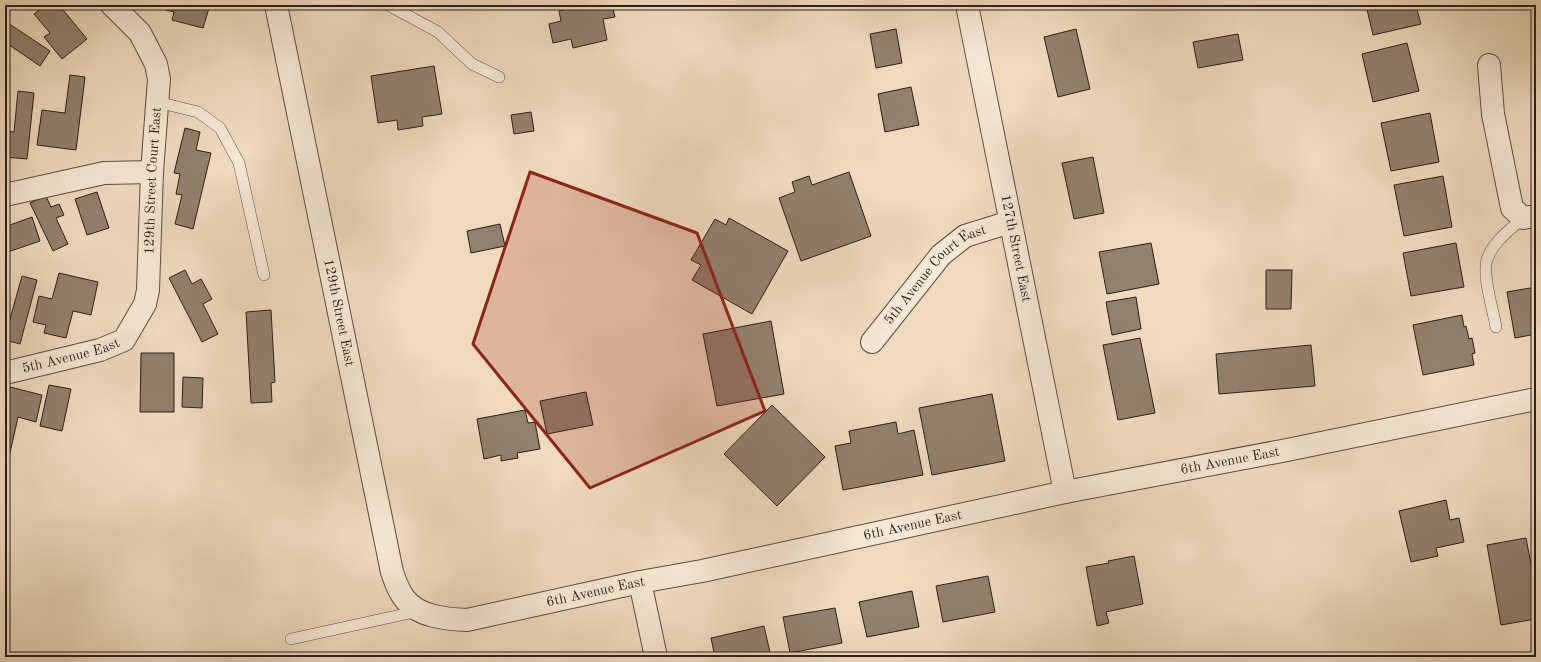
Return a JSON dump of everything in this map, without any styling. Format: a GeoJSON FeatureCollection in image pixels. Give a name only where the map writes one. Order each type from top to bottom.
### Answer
{"type":"FeatureCollection","features":[{"type":"Feature","properties":{"kind":"street","name":"129th Street Court East"},"geometry":{"type":"LineString","coordinates":[[112,5],[140,33],[156,64],[159,79],[152,172],[148,290],[145,304],[131,329]]}},
{"type":"Feature","properties":{"kind":"street","name":"129th Street East"},"geometry":{"type":"LineString","coordinates":[[276,5],[390,567],[397,587],[405,599],[420,611]]}},
{"type":"Feature","properties":{"kind":"street","name":"127th Street East"},"geometry":{"type":"LineString","coordinates":[[967,5],[1065,492]]}},
{"type":"Feature","properties":{"kind":"street"},"geometry":{"type":"LineString","coordinates":[[1489,65],[1493,114],[1512,208],[1529,217]]}},
{"type":"Feature","properties":{"kind":"street"},"geometry":{"type":"LineString","coordinates":[[5,195],[104,174],[152,172]]}},
{"type":"Feature","properties":{"kind":"street","name":"5th Avenue Court East"},"geometry":{"type":"LineString","coordinates":[[872,342],[941,255],[965,236],[1010,222]]}},
{"type":"Feature","properties":{"kind":"street","name":"5th Avenue East"},"geometry":{"type":"LineString","coordinates":[[5,373],[100,350],[124,340],[131,329]]}},
{"type":"Feature","properties":{"kind":"street","name":"6th Avenue East"},"geometry":{"type":"LineString","coordinates":[[420,611],[448,620],[467,620],[640,582],[702,571],[1065,492],[1287,450],[1536,399]]}},
{"type":"Feature","properties":{"kind":"street"},"geometry":{"type":"LineString","coordinates":[[640,582],[656,657]]}},
{"type":"Feature","properties":{"kind":"lane"},"geometry":{"type":"LineString","coordinates":[[388,5],[438,32],[472,64],[499,77]]}},
{"type":"Feature","properties":{"kind":"lane"},"geometry":{"type":"LineString","coordinates":[[157,102],[198,112],[220,128],[239,163],[264,275]]}},
{"type":"Feature","properties":{"kind":"lane"},"geometry":{"type":"LineString","coordinates":[[1496,327],[1485,268],[1488,256],[1496,244],[1529,217]]}},
{"type":"Feature","properties":{"kind":"lane"},"geometry":{"type":"LineString","coordinates":[[291,639],[420,611]]}},
{"type":"Feature","properties":{"kind":"highlighted area"},"geometry":{"type":"Polygon","coordinates":[[[530,172],[697,233],[765,411],[590,488],[473,344],[530,172]]]}},
{"type":"Feature","properties":{"kind":"building"},"geometry":{"type":"Polygon","coordinates":[[[45,5],[59,5],[87,39],[62,59],[44,37],[50,33],[34,14],[45,5]]]}},
{"type":"Feature","properties":{"kind":"building"},"geometry":{"type":"Polygon","coordinates":[[[167,5],[210,5],[203,28],[172,20],[174,12],[166,10],[167,5]]]}},
{"type":"Feature","properties":{"kind":"building"},"geometry":{"type":"Polygon","coordinates":[[[566,5],[612,5],[615,17],[603,19],[607,40],[573,48],[571,39],[553,43],[549,24],[561,21],[559,11],[567,9],[566,5]]]}},
{"type":"Feature","properties":{"kind":"building"},"geometry":{"type":"Polygon","coordinates":[[[1366,5],[1416,5],[1421,24],[1373,35],[1366,5]]]}},
{"type":"Feature","properties":{"kind":"building"},"geometry":{"type":"Polygon","coordinates":[[[5,21],[50,51],[40,66],[5,42],[5,21]]]}},
{"type":"Feature","properties":{"kind":"building"},"geometry":{"type":"Polygon","coordinates":[[[896,29],[902,63],[876,68],[870,34],[896,29]]]}},
{"type":"Feature","properties":{"kind":"building"},"geometry":{"type":"Polygon","coordinates":[[[1076,29],[1090,89],[1058,97],[1044,37],[1076,29]]]}},
{"type":"Feature","properties":{"kind":"building"},"geometry":{"type":"Polygon","coordinates":[[[1238,34],[1243,60],[1198,68],[1193,42],[1238,34]]]}},
{"type":"Feature","properties":{"kind":"building"},"geometry":{"type":"Polygon","coordinates":[[[1407,43],[1419,91],[1373,102],[1362,54],[1407,43]]]}},
{"type":"Feature","properties":{"kind":"building"},"geometry":{"type":"Polygon","coordinates":[[[434,66],[442,114],[422,117],[423,126],[398,130],[397,120],[378,123],[371,76],[434,66]]]}},
{"type":"Feature","properties":{"kind":"building"},"geometry":{"type":"Polygon","coordinates":[[[70,75],[85,77],[76,150],[37,145],[42,110],[65,113],[70,75]]]}},
{"type":"Feature","properties":{"kind":"building"},"geometry":{"type":"Polygon","coordinates":[[[911,87],[919,125],[885,132],[878,94],[911,87]]]}},
{"type":"Feature","properties":{"kind":"building"},"geometry":{"type":"Polygon","coordinates":[[[18,91],[34,93],[27,159],[5,157],[5,131],[14,132],[18,91]]]}},
{"type":"Feature","properties":{"kind":"building"},"geometry":{"type":"Polygon","coordinates":[[[531,112],[534,131],[514,134],[511,115],[531,112]]]}},
{"type":"Feature","properties":{"kind":"building"},"geometry":{"type":"Polygon","coordinates":[[[1430,113],[1439,162],[1391,171],[1381,123],[1430,113]]]}},
{"type":"Feature","properties":{"kind":"building"},"geometry":{"type":"Polygon","coordinates":[[[185,128],[200,132],[196,150],[211,153],[193,229],[175,224],[182,195],[176,194],[180,174],[174,173],[185,128]]]}},
{"type":"Feature","properties":{"kind":"building"},"geometry":{"type":"Polygon","coordinates":[[[1093,157],[1104,213],[1074,219],[1062,163],[1093,157]]]}},
{"type":"Feature","properties":{"kind":"building"},"geometry":{"type":"Polygon","coordinates":[[[849,172],[871,236],[801,261],[779,198],[795,192],[792,182],[809,176],[812,185],[849,172]]]}},
{"type":"Feature","properties":{"kind":"building"},"geometry":{"type":"Polygon","coordinates":[[[1443,176],[1452,227],[1404,236],[1394,185],[1443,176]]]}},
{"type":"Feature","properties":{"kind":"building"},"geometry":{"type":"Polygon","coordinates":[[[97,192],[109,228],[87,235],[75,199],[97,192]]]}},
{"type":"Feature","properties":{"kind":"building"},"geometry":{"type":"Polygon","coordinates":[[[46,196],[51,207],[59,204],[64,215],[56,218],[68,244],[53,251],[30,203],[46,196]]]}},
{"type":"Feature","properties":{"kind":"building"},"geometry":{"type":"Polygon","coordinates":[[[5,213],[10,225],[32,217],[40,241],[5,253],[5,213]]]}},
{"type":"Feature","properties":{"kind":"building"},"geometry":{"type":"Polygon","coordinates":[[[729,218],[788,251],[752,314],[692,280],[701,265],[691,260],[715,219],[726,225],[729,218]]]}},
{"type":"Feature","properties":{"kind":"building"},"geometry":{"type":"Polygon","coordinates":[[[500,224],[505,246],[471,253],[467,231],[500,224]]]}},
{"type":"Feature","properties":{"kind":"building"},"geometry":{"type":"Polygon","coordinates":[[[1151,243],[1159,284],[1107,294],[1099,252],[1151,243]]]}},
{"type":"Feature","properties":{"kind":"building"},"geometry":{"type":"Polygon","coordinates":[[[1456,243],[1464,287],[1411,296],[1403,253],[1456,243]]]}},
{"type":"Feature","properties":{"kind":"building"},"geometry":{"type":"Polygon","coordinates":[[[185,270],[192,284],[201,279],[212,299],[203,304],[218,334],[202,342],[169,278],[185,270]]]}},
{"type":"Feature","properties":{"kind":"building"},"geometry":{"type":"Polygon","coordinates":[[[1266,270],[1292,270],[1291,309],[1266,309],[1266,270]]]}},
{"type":"Feature","properties":{"kind":"building"},"geometry":{"type":"Polygon","coordinates":[[[59,273],[98,282],[91,315],[73,311],[66,338],[44,333],[46,325],[33,322],[39,296],[52,299],[59,273]]]}},
{"type":"Feature","properties":{"kind":"building"},"geometry":{"type":"Polygon","coordinates":[[[22,276],[37,280],[20,344],[5,340],[5,337],[22,276]]]}},
{"type":"Feature","properties":{"kind":"building"},"geometry":{"type":"Polygon","coordinates":[[[1536,287],[1536,334],[1515,338],[1507,292],[1536,287]]]}},
{"type":"Feature","properties":{"kind":"building"},"geometry":{"type":"Polygon","coordinates":[[[1136,297],[1141,329],[1112,335],[1106,302],[1136,297]]]}},
{"type":"Feature","properties":{"kind":"building"},"geometry":{"type":"Polygon","coordinates":[[[271,310],[275,382],[271,383],[272,402],[251,403],[246,312],[271,310]]]}},
{"type":"Feature","properties":{"kind":"building"},"geometry":{"type":"Polygon","coordinates":[[[1462,315],[1464,327],[1466,326],[1469,339],[1472,338],[1475,353],[1472,354],[1474,365],[1423,375],[1413,325],[1462,315]]]}},
{"type":"Feature","properties":{"kind":"building"},"geometry":{"type":"Polygon","coordinates":[[[771,321],[784,394],[717,406],[703,334],[771,321]]]}},
{"type":"Feature","properties":{"kind":"building"},"geometry":{"type":"Polygon","coordinates":[[[1140,338],[1155,413],[1118,420],[1103,345],[1140,338]]]}},
{"type":"Feature","properties":{"kind":"building"},"geometry":{"type":"Polygon","coordinates":[[[1311,345],[1315,386],[1219,394],[1216,354],[1311,345]]]}},
{"type":"Feature","properties":{"kind":"building"},"geometry":{"type":"Polygon","coordinates":[[[141,353],[174,353],[174,412],[140,412],[141,353]]]}},
{"type":"Feature","properties":{"kind":"building"},"geometry":{"type":"Polygon","coordinates":[[[183,377],[203,378],[202,408],[182,407],[183,377]]]}},
{"type":"Feature","properties":{"kind":"building"},"geometry":{"type":"Polygon","coordinates":[[[49,385],[71,389],[62,431],[40,426],[49,385]]]}},
{"type":"Feature","properties":{"kind":"building"},"geometry":{"type":"Polygon","coordinates":[[[10,387],[42,395],[36,422],[18,417],[10,453],[5,452],[5,403],[10,387]]]}},
{"type":"Feature","properties":{"kind":"building"},"geometry":{"type":"Polygon","coordinates":[[[586,392],[593,425],[547,434],[540,401],[586,392]]]}},
{"type":"Feature","properties":{"kind":"building"},"geometry":{"type":"Polygon","coordinates":[[[992,394],[1005,461],[932,475],[919,408],[992,394]]]}},
{"type":"Feature","properties":{"kind":"building"},"geometry":{"type":"Polygon","coordinates":[[[772,405],[825,457],[777,506],[724,454],[772,405]]]}},
{"type":"Feature","properties":{"kind":"building"},"geometry":{"type":"Polygon","coordinates":[[[525,410],[528,423],[535,422],[540,449],[517,453],[518,458],[501,461],[501,455],[484,459],[477,419],[525,410]]]}},
{"type":"Feature","properties":{"kind":"building"},"geometry":{"type":"Polygon","coordinates":[[[896,422],[898,434],[914,430],[923,475],[843,490],[835,446],[851,443],[849,431],[896,422]]]}},
{"type":"Feature","properties":{"kind":"building"},"geometry":{"type":"Polygon","coordinates":[[[1446,500],[1450,520],[1459,518],[1464,542],[1436,548],[1438,556],[1411,562],[1399,511],[1446,500]]]}},
{"type":"Feature","properties":{"kind":"building"},"geometry":{"type":"Polygon","coordinates":[[[1526,538],[1536,591],[1536,619],[1501,625],[1487,545],[1526,538]]]}},
{"type":"Feature","properties":{"kind":"building"},"geometry":{"type":"Polygon","coordinates":[[[1134,556],[1143,604],[1106,612],[1109,623],[1097,626],[1086,567],[1109,563],[1108,561],[1134,556]]]}},
{"type":"Feature","properties":{"kind":"building"},"geometry":{"type":"Polygon","coordinates":[[[988,576],[995,612],[943,622],[936,586],[988,576]]]}},
{"type":"Feature","properties":{"kind":"building"},"geometry":{"type":"Polygon","coordinates":[[[912,591],[919,627],[867,637],[859,602],[912,591]]]}},
{"type":"Feature","properties":{"kind":"building"},"geometry":{"type":"Polygon","coordinates":[[[835,608],[842,643],[790,653],[783,617],[835,608]]]}},
{"type":"Feature","properties":{"kind":"building"},"geometry":{"type":"Polygon","coordinates":[[[764,626],[771,657],[715,657],[711,638],[764,626]]]}}]}
